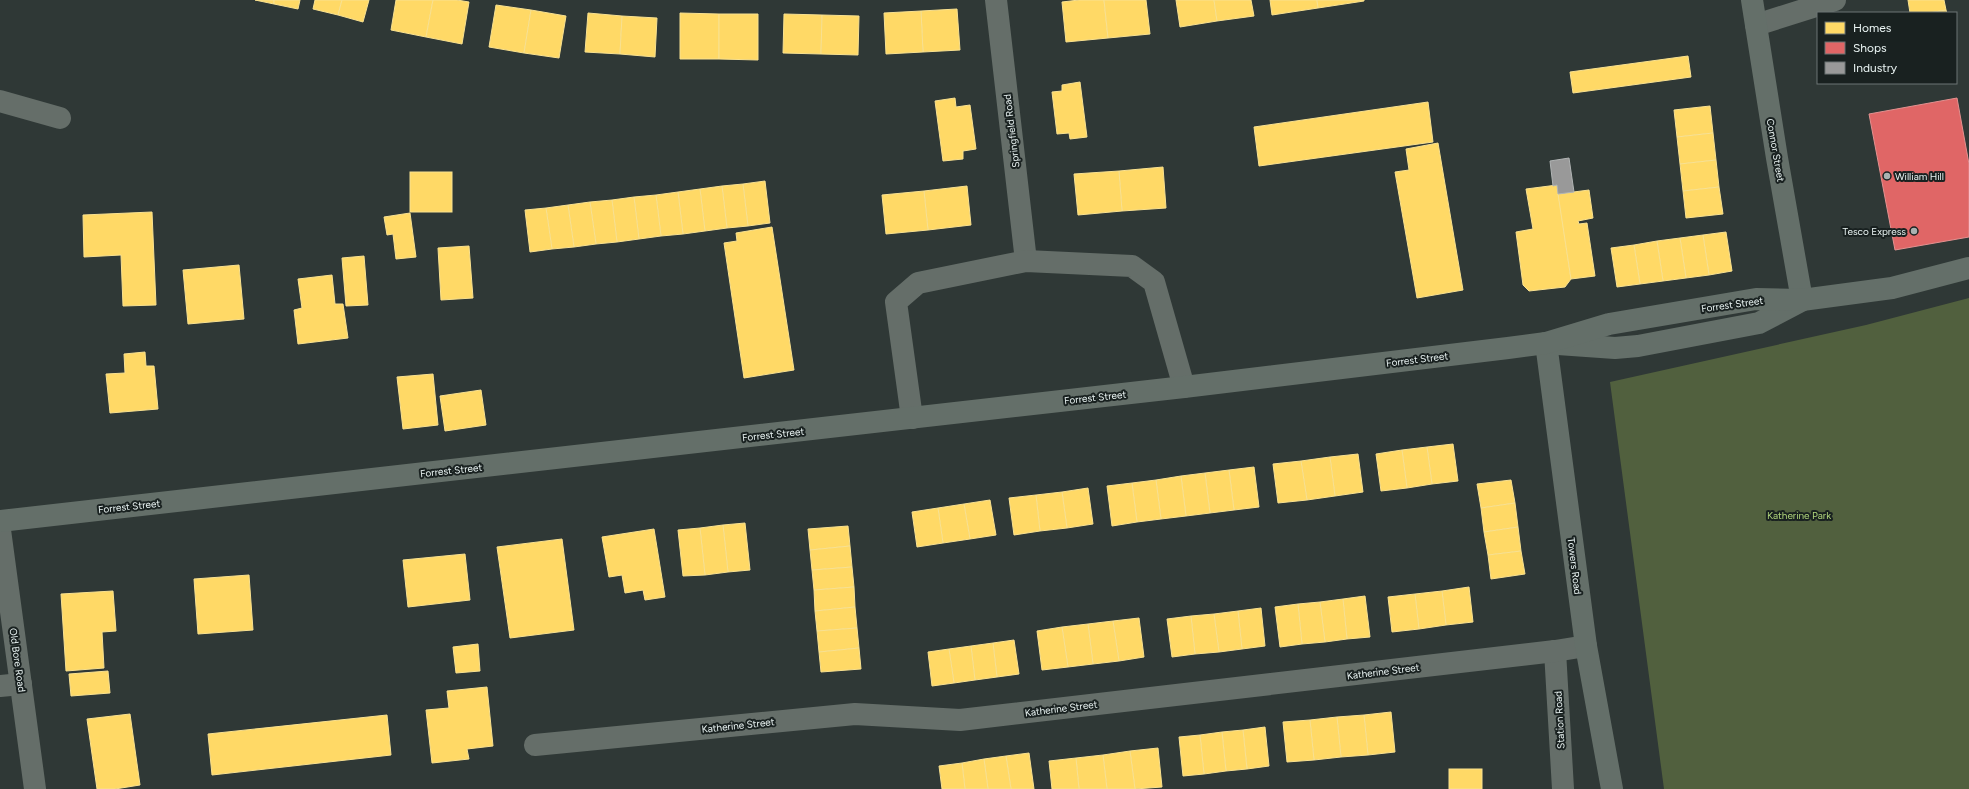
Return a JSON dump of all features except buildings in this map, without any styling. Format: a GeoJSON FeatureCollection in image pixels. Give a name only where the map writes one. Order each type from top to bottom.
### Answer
{"type":"FeatureCollection","features":[{"type":"Feature","properties":{"kind":"main road","name":"Connor Street"},"geometry":{"type":"LineString","coordinates":[[1752,0],[1802,300]]}},
{"type":"Feature","properties":{"kind":"main road","name":"Forrest Street"},"geometry":{"type":"LineString","coordinates":[[0,521],[1184,387],[1546,343],[1615,348],[1638,346],[1759,323],[1802,300],[1892,288],[1969,268]]}},
{"type":"Feature","properties":{"kind":"main road","name":"Towers Road"},"geometry":{"type":"LineString","coordinates":[[1546,343],[1586,646],[1612,789]]}},
{"type":"Feature","properties":{"kind":"street","name":"Springfield Road"},"geometry":{"type":"LineString","coordinates":[[996,0],[1026,261]]}},
{"type":"Feature","properties":{"kind":"street"},"geometry":{"type":"LineString","coordinates":[[1756,25],[1835,0]]}},
{"type":"Feature","properties":{"kind":"street"},"geometry":{"type":"LineString","coordinates":[[0,101],[60,118]]}},
{"type":"Feature","properties":{"kind":"street"},"geometry":{"type":"LineString","coordinates":[[912,418],[896,302],[918,283],[1026,261],[1132,266],[1154,282],[1184,387]]}},
{"type":"Feature","properties":{"kind":"street","name":"Old Bore Road"},"geometry":{"type":"LineString","coordinates":[[0,530],[10,685],[35,789]]}},
{"type":"Feature","properties":{"kind":"street","name":"Katherine Street"},"geometry":{"type":"LineString","coordinates":[[535,745],[855,714],[960,720],[1555,651],[1586,646]]}},
{"type":"Feature","properties":{"kind":"street","name":"Station Road"},"geometry":{"type":"LineString","coordinates":[[1555,651],[1564,789]]}},
{"type":"Feature","properties":{"kind":"green space","name":"Katherine Park"},"geometry":{"type":"Polygon","coordinates":[[[1969,298],[1969,789],[1664,789],[1610,382],[1866,325],[1969,298]]]}},
{"type":"Feature","properties":{"kind":"place","name":"William Hill"},"geometry":{"type":"Point","coordinates":[1887,176]}},
{"type":"Feature","properties":{"kind":"place","name":"Tesco Express"},"geometry":{"type":"Point","coordinates":[1914,231]}}]}
